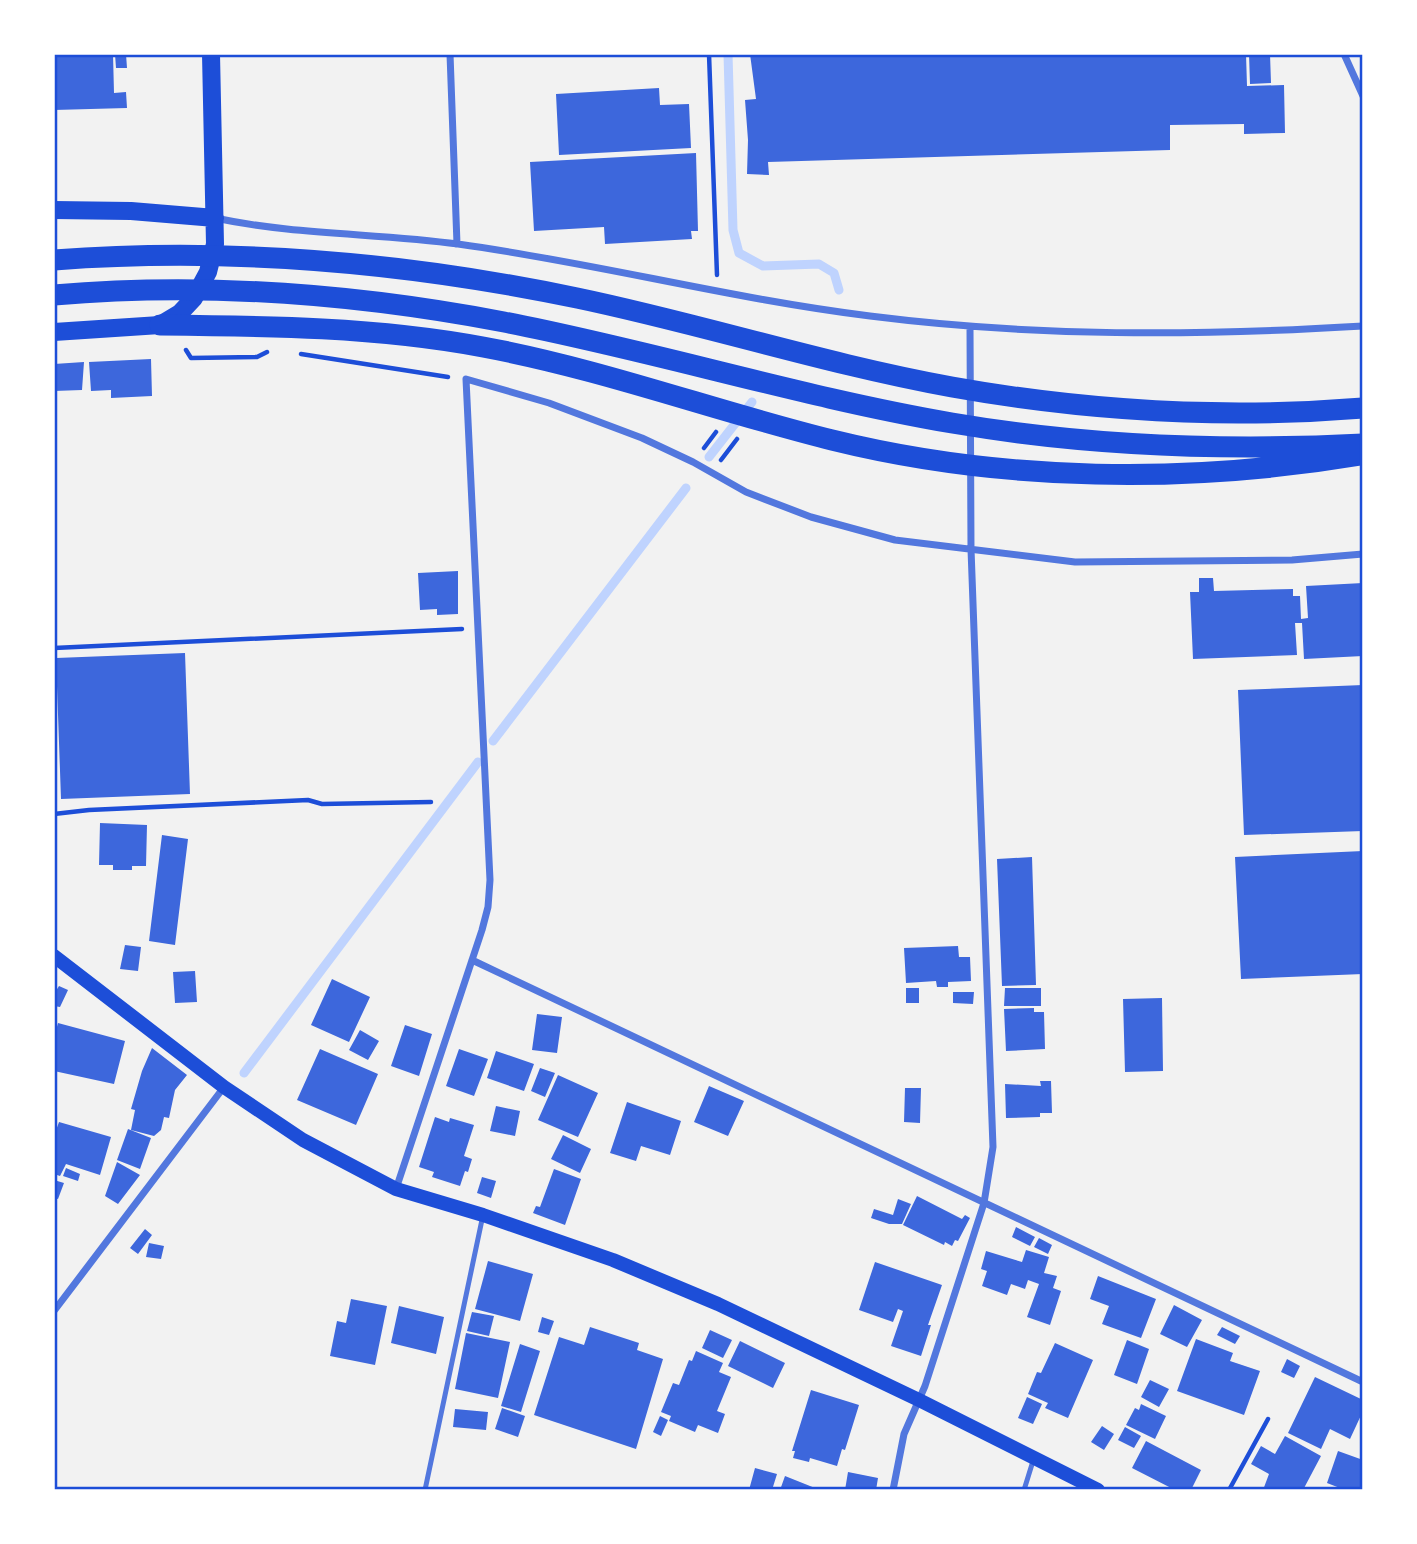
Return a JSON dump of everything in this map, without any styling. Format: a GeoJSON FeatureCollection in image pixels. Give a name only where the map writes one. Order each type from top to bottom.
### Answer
{"type":"FeatureCollection","features":[{"type":"Feature","properties":{"kind":"highway"},"geometry":{"type":"LineString","coordinates":[[54,260],[222,255],[304,260],[440,274],[577,298],[886,373],[1016,397],[1133,408],[1251,413],[1363,408]]}},
{"type":"Feature","properties":{"kind":"highway"},"geometry":{"type":"LineString","coordinates":[[54,295],[145,290],[226,290],[363,300],[504,322],[600,342],[883,410],[1009,431],[1127,443],[1248,448],[1363,444]]}},
{"type":"Feature","properties":{"kind":"highway"},"geometry":{"type":"LineString","coordinates":[[160,325],[349,330],[484,347],[603,373],[845,443],[915,457],[1000,469],[1152,473],[1311,464],[1363,455]]}},
{"type":"Feature","properties":{"kind":"main road"},"geometry":{"type":"LineString","coordinates":[[54,332],[160,325],[187,306],[208,272],[215,244],[211,54]]}},
{"type":"Feature","properties":{"kind":"main road"},"geometry":{"type":"LineString","coordinates":[[54,210],[131,211],[215,218]]}},
{"type":"Feature","properties":{"kind":"main road"},"geometry":{"type":"LineString","coordinates":[[54,956],[224,1087],[303,1140],[396,1189],[483,1215],[613,1260],[694,1294],[919,1400],[1098,1490]]}},
{"type":"Feature","properties":{"kind":"street"},"geometry":{"type":"LineString","coordinates":[[450,54],[457,244]]}},
{"type":"Feature","properties":{"kind":"street"},"geometry":{"type":"LineString","coordinates":[[1344,54],[1363,96]]}},
{"type":"Feature","properties":{"kind":"street"},"geometry":{"type":"LineString","coordinates":[[215,218],[260,227],[457,244],[867,316],[970,327],[1144,335],[1363,326]]}},
{"type":"Feature","properties":{"kind":"street"},"geometry":{"type":"LineString","coordinates":[[893,1490],[904,1434],[919,1400],[985,1203],[993,1147],[971,549],[970,327]]}},
{"type":"Feature","properties":{"kind":"street"},"geometry":{"type":"LineString","coordinates":[[396,1189],[488,907],[490,880],[467,379],[549,403],[642,438],[693,462],[746,492],[810,517],[895,540],[1075,562],[1292,560],[1363,554]]}},
{"type":"Feature","properties":{"kind":"street"},"geometry":{"type":"LineString","coordinates":[[472,960],[1363,1382]]}},
{"type":"Feature","properties":{"kind":"street"},"geometry":{"type":"LineString","coordinates":[[54,1311],[224,1087]]}},
{"type":"Feature","properties":{"kind":"lane"},"geometry":{"type":"LineString","coordinates":[[425,1490],[483,1215]]}},
{"type":"Feature","properties":{"kind":"lane"},"geometry":{"type":"LineString","coordinates":[[1024,1490],[1034,1458]]}},
{"type":"Feature","properties":{"kind":"path"},"geometry":{"type":"LineString","coordinates":[[709,54],[718,290]]}},
{"type":"Feature","properties":{"kind":"path"},"geometry":{"type":"LineString","coordinates":[[184,347],[191,358],[257,357],[279,347]]}},
{"type":"Feature","properties":{"kind":"path"},"geometry":{"type":"LineString","coordinates":[[289,351],[311,358],[467,379]]}},
{"type":"Feature","properties":{"kind":"path"},"geometry":{"type":"LineString","coordinates":[[54,648],[478,629]]}},
{"type":"Feature","properties":{"kind":"path"},"geometry":{"type":"LineString","coordinates":[[54,814],[308,800],[323,804],[432,802]]}},
{"type":"Feature","properties":{"kind":"path"},"geometry":{"type":"LineString","coordinates":[[1229,1490],[1268,1419]]}},
{"type":"Feature","properties":{"kind":"building"},"geometry":{"type":"Polygon","coordinates":[[[54,54],[113,54],[114,93],[126,92],[127,108],[54,110],[54,54]]]}},
{"type":"Feature","properties":{"kind":"building"},"geometry":{"type":"Polygon","coordinates":[[[115,54],[126,54],[127,68],[116,68],[115,54]]]}},
{"type":"Feature","properties":{"kind":"building"},"geometry":{"type":"Polygon","coordinates":[[[750,54],[1246,54],[1247,86],[1284,85],[1285,133],[1244,134],[1244,124],[1170,125],[1170,150],[768,162],[769,175],[747,174],[745,100],[756,99],[750,54]]]}},
{"type":"Feature","properties":{"kind":"building"},"geometry":{"type":"Polygon","coordinates":[[[1249,54],[1270,54],[1271,83],[1250,84],[1249,54]]]}},
{"type":"Feature","properties":{"kind":"building"},"geometry":{"type":"Polygon","coordinates":[[[659,88],[660,105],[689,104],[691,148],[559,155],[556,94],[659,88]]]}},
{"type":"Feature","properties":{"kind":"building"},"geometry":{"type":"Polygon","coordinates":[[[696,153],[698,231],[691,231],[692,239],[605,244],[604,227],[534,231],[530,162],[696,153]]]}},
{"type":"Feature","properties":{"kind":"building"},"geometry":{"type":"Polygon","coordinates":[[[151,359],[152,396],[111,398],[111,390],[91,391],[89,362],[151,359]]]}},
{"type":"Feature","properties":{"kind":"building"},"geometry":{"type":"Polygon","coordinates":[[[84,362],[82,390],[54,391],[54,364],[84,362]]]}},
{"type":"Feature","properties":{"kind":"building"},"geometry":{"type":"Polygon","coordinates":[[[458,571],[458,614],[437,615],[437,609],[420,610],[418,573],[458,571]]]}},
{"type":"Feature","properties":{"kind":"building"},"geometry":{"type":"Polygon","coordinates":[[[1199,578],[1213,578],[1214,591],[1293,589],[1293,596],[1300,596],[1301,619],[1308,618],[1306,586],[1363,583],[1363,656],[1304,659],[1302,623],[1295,623],[1297,655],[1193,659],[1190,592],[1199,592],[1199,578]]]}},
{"type":"Feature","properties":{"kind":"building"},"geometry":{"type":"Polygon","coordinates":[[[185,653],[190,794],[61,799],[56,658],[185,653]]]}},
{"type":"Feature","properties":{"kind":"building"},"geometry":{"type":"Polygon","coordinates":[[[1363,685],[1363,831],[1244,835],[1238,690],[1363,685]]]}},
{"type":"Feature","properties":{"kind":"building"},"geometry":{"type":"Polygon","coordinates":[[[100,823],[147,825],[146,866],[132,866],[132,870],[113,870],[113,865],[99,865],[100,823]]]}},
{"type":"Feature","properties":{"kind":"building"},"geometry":{"type":"Polygon","coordinates":[[[162,835],[188,839],[175,945],[149,941],[162,835]]]}},
{"type":"Feature","properties":{"kind":"building"},"geometry":{"type":"Polygon","coordinates":[[[1363,851],[1363,974],[1241,979],[1235,857],[1363,851]]]}},
{"type":"Feature","properties":{"kind":"building"},"geometry":{"type":"Polygon","coordinates":[[[1032,857],[1036,985],[1002,986],[997,859],[1032,857]]]}},
{"type":"Feature","properties":{"kind":"building"},"geometry":{"type":"Polygon","coordinates":[[[125,945],[141,947],[138,971],[120,969],[125,945]]]}},
{"type":"Feature","properties":{"kind":"building"},"geometry":{"type":"Polygon","coordinates":[[[958,946],[959,957],[970,957],[971,981],[948,982],[948,987],[937,987],[936,981],[906,983],[904,948],[958,946]]]}},
{"type":"Feature","properties":{"kind":"building"},"geometry":{"type":"Polygon","coordinates":[[[195,971],[197,1002],[175,1003],[173,972],[195,971]]]}},
{"type":"Feature","properties":{"kind":"building"},"geometry":{"type":"Polygon","coordinates":[[[332,979],[370,997],[349,1042],[311,1025],[332,979]]]}},
{"type":"Feature","properties":{"kind":"building"},"geometry":{"type":"Polygon","coordinates":[[[59,986],[68,990],[60,1007],[54,1006],[54,994],[59,986]]]}},
{"type":"Feature","properties":{"kind":"building"},"geometry":{"type":"Polygon","coordinates":[[[906,988],[919,988],[919,1003],[906,1003],[906,988]]]}},
{"type":"Feature","properties":{"kind":"building"},"geometry":{"type":"Polygon","coordinates":[[[1005,988],[1041,988],[1041,1006],[1004,1006],[1005,988]]]}},
{"type":"Feature","properties":{"kind":"building"},"geometry":{"type":"Polygon","coordinates":[[[953,992],[974,992],[973,1004],[953,1003],[953,992]]]}},
{"type":"Feature","properties":{"kind":"building"},"geometry":{"type":"Polygon","coordinates":[[[1162,998],[1163,1071],[1125,1072],[1123,999],[1162,998]]]}},
{"type":"Feature","properties":{"kind":"building"},"geometry":{"type":"Polygon","coordinates":[[[1034,1008],[1034,1012],[1044,1012],[1045,1049],[1006,1051],[1004,1009],[1034,1008]]]}},
{"type":"Feature","properties":{"kind":"building"},"geometry":{"type":"Polygon","coordinates":[[[537,1014],[562,1017],[557,1053],[532,1050],[537,1014]]]}},
{"type":"Feature","properties":{"kind":"building"},"geometry":{"type":"Polygon","coordinates":[[[58,1023],[125,1041],[114,1084],[54,1071],[54,1038],[58,1023]]]}},
{"type":"Feature","properties":{"kind":"building"},"geometry":{"type":"Polygon","coordinates":[[[405,1025],[432,1034],[419,1076],[391,1066],[405,1025]]]}},
{"type":"Feature","properties":{"kind":"building"},"geometry":{"type":"Polygon","coordinates":[[[360,1030],[379,1041],[368,1060],[349,1050],[360,1030]]]}},
{"type":"Feature","properties":{"kind":"building"},"geometry":{"type":"Polygon","coordinates":[[[152,1048],[187,1075],[175,1090],[169,1118],[164,1117],[161,1130],[154,1136],[131,1130],[135,1110],[131,1109],[152,1048]]]}},
{"type":"Feature","properties":{"kind":"building"},"geometry":{"type":"Polygon","coordinates":[[[320,1049],[378,1074],[356,1125],[297,1100],[320,1049]]]}},
{"type":"Feature","properties":{"kind":"building"},"geometry":{"type":"Polygon","coordinates":[[[459,1049],[488,1059],[474,1096],[446,1086],[459,1049]]]}},
{"type":"Feature","properties":{"kind":"building"},"geometry":{"type":"Polygon","coordinates":[[[496,1051],[534,1064],[524,1091],[487,1078],[496,1051]]]}},
{"type":"Feature","properties":{"kind":"building"},"geometry":{"type":"Polygon","coordinates":[[[540,1068],[555,1073],[545,1097],[531,1091],[540,1068]]]}},
{"type":"Feature","properties":{"kind":"building"},"geometry":{"type":"Polygon","coordinates":[[[558,1075],[598,1093],[578,1137],[538,1120],[558,1075]]]}},
{"type":"Feature","properties":{"kind":"building"},"geometry":{"type":"Polygon","coordinates":[[[1040,1081],[1051,1081],[1052,1113],[1040,1113],[1040,1117],[1006,1118],[1005,1084],[1041,1086],[1040,1081]]]}},
{"type":"Feature","properties":{"kind":"building"},"geometry":{"type":"Polygon","coordinates":[[[709,1086],[744,1101],[728,1136],[694,1122],[709,1086]]]}},
{"type":"Feature","properties":{"kind":"building"},"geometry":{"type":"Polygon","coordinates":[[[905,1088],[921,1088],[920,1123],[904,1122],[905,1088]]]}},
{"type":"Feature","properties":{"kind":"building"},"geometry":{"type":"Polygon","coordinates":[[[627,1102],[681,1121],[670,1155],[641,1146],[636,1161],[610,1153],[627,1102]]]}},
{"type":"Feature","properties":{"kind":"building"},"geometry":{"type":"Polygon","coordinates":[[[496,1106],[520,1111],[515,1136],[490,1131],[496,1106]]]}},
{"type":"Feature","properties":{"kind":"building"},"geometry":{"type":"Polygon","coordinates":[[[435,1117],[474,1125],[464,1156],[472,1159],[460,1186],[432,1177],[434,1172],[419,1167],[435,1117]]]}},
{"type":"Feature","properties":{"kind":"building"},"geometry":{"type":"Polygon","coordinates":[[[59,1122],[111,1137],[100,1175],[66,1164],[60,1176],[54,1174],[54,1136],[59,1122]]]}},
{"type":"Feature","properties":{"kind":"building"},"geometry":{"type":"Polygon","coordinates":[[[128,1129],[151,1138],[140,1169],[117,1160],[128,1129]]]}},
{"type":"Feature","properties":{"kind":"building"},"geometry":{"type":"Polygon","coordinates":[[[563,1135],[591,1149],[580,1173],[551,1159],[563,1135]]]}},
{"type":"Feature","properties":{"kind":"building"},"geometry":{"type":"Polygon","coordinates":[[[117,1162],[140,1175],[118,1204],[105,1196],[117,1162]]]}},
{"type":"Feature","properties":{"kind":"building"},"geometry":{"type":"Polygon","coordinates":[[[66,1168],[80,1174],[78,1181],[63,1176],[66,1168]]]}},
{"type":"Feature","properties":{"kind":"building"},"geometry":{"type":"Polygon","coordinates":[[[554,1169],[581,1179],[565,1225],[533,1213],[536,1206],[540,1207],[554,1169]]]}},
{"type":"Feature","properties":{"kind":"building"},"geometry":{"type":"Polygon","coordinates":[[[482,1177],[496,1181],[491,1198],[477,1193],[482,1177]]]}},
{"type":"Feature","properties":{"kind":"building"},"geometry":{"type":"Polygon","coordinates":[[[54,1180],[64,1183],[58,1199],[54,1198],[54,1180]]]}},
{"type":"Feature","properties":{"kind":"building"},"geometry":{"type":"Polygon","coordinates":[[[917,1196],[962,1219],[965,1215],[970,1218],[958,1241],[955,1240],[952,1246],[945,1242],[944,1245],[903,1225],[917,1196]]]}},
{"type":"Feature","properties":{"kind":"building"},"geometry":{"type":"Polygon","coordinates":[[[898,1199],[911,1204],[902,1224],[889,1224],[871,1218],[874,1209],[893,1215],[898,1199]]]}},
{"type":"Feature","properties":{"kind":"building"},"geometry":{"type":"Polygon","coordinates":[[[1016,1227],[1035,1237],[1030,1246],[1012,1237],[1016,1227]]]}},
{"type":"Feature","properties":{"kind":"building"},"geometry":{"type":"Polygon","coordinates":[[[145,1229],[152,1235],[138,1254],[130,1248],[145,1229]]]}},
{"type":"Feature","properties":{"kind":"building"},"geometry":{"type":"Polygon","coordinates":[[[1039,1238],[1052,1245],[1048,1254],[1034,1247],[1039,1238]]]}},
{"type":"Feature","properties":{"kind":"building"},"geometry":{"type":"Polygon","coordinates":[[[149,1243],[164,1246],[161,1259],[146,1257],[149,1243]]]}},
{"type":"Feature","properties":{"kind":"building"},"geometry":{"type":"Polygon","coordinates":[[[1026,1250],[1049,1257],[1044,1273],[1057,1276],[1053,1288],[1061,1291],[1050,1325],[1027,1317],[1039,1284],[1028,1280],[1025,1289],[1011,1284],[1007,1295],[982,1286],[987,1271],[981,1269],[986,1251],[1022,1262],[1026,1250]]]}},
{"type":"Feature","properties":{"kind":"building"},"geometry":{"type":"Polygon","coordinates":[[[488,1261],[533,1274],[520,1321],[475,1309],[488,1261]]]}},
{"type":"Feature","properties":{"kind":"building"},"geometry":{"type":"Polygon","coordinates":[[[875,1262],[942,1285],[921,1356],[891,1346],[903,1311],[898,1309],[893,1322],[859,1310],[875,1262]]]}},
{"type":"Feature","properties":{"kind":"building"},"geometry":{"type":"Polygon","coordinates":[[[1098,1276],[1156,1299],[1141,1338],[1102,1324],[1109,1306],[1090,1299],[1098,1276]]]}},
{"type":"Feature","properties":{"kind":"building"},"geometry":{"type":"Polygon","coordinates":[[[351,1299],[387,1306],[375,1365],[330,1356],[337,1321],[346,1323],[351,1299]]]}},
{"type":"Feature","properties":{"kind":"building"},"geometry":{"type":"Polygon","coordinates":[[[1174,1305],[1202,1320],[1187,1347],[1160,1334],[1174,1305]]]}},
{"type":"Feature","properties":{"kind":"building"},"geometry":{"type":"Polygon","coordinates":[[[399,1306],[444,1317],[436,1354],[391,1343],[399,1306]]]}},
{"type":"Feature","properties":{"kind":"building"},"geometry":{"type":"Polygon","coordinates":[[[472,1312],[494,1316],[489,1336],[467,1331],[472,1312]]]}},
{"type":"Feature","properties":{"kind":"building"},"geometry":{"type":"Polygon","coordinates":[[[542,1317],[554,1321],[549,1335],[538,1332],[542,1317]]]}},
{"type":"Feature","properties":{"kind":"building"},"geometry":{"type":"Polygon","coordinates":[[[590,1327],[639,1343],[637,1350],[663,1359],[636,1449],[534,1415],[559,1337],[584,1345],[590,1327]]]}},
{"type":"Feature","properties":{"kind":"building"},"geometry":{"type":"Polygon","coordinates":[[[1222,1327],[1240,1336],[1235,1344],[1217,1335],[1222,1327]]]}},
{"type":"Feature","properties":{"kind":"building"},"geometry":{"type":"Polygon","coordinates":[[[710,1330],[732,1340],[723,1358],[702,1348],[710,1330]]]}},
{"type":"Feature","properties":{"kind":"building"},"geometry":{"type":"Polygon","coordinates":[[[466,1333],[510,1342],[498,1398],[455,1389],[466,1333]]]}},
{"type":"Feature","properties":{"kind":"building"},"geometry":{"type":"Polygon","coordinates":[[[1196,1339],[1233,1353],[1230,1361],[1260,1371],[1244,1415],[1177,1391],[1196,1339]]]}},
{"type":"Feature","properties":{"kind":"building"},"geometry":{"type":"Polygon","coordinates":[[[1127,1340],[1149,1349],[1137,1384],[1114,1375],[1127,1340]]]}},
{"type":"Feature","properties":{"kind":"building"},"geometry":{"type":"Polygon","coordinates":[[[740,1341],[785,1363],[773,1388],[728,1366],[740,1341]]]}},
{"type":"Feature","properties":{"kind":"building"},"geometry":{"type":"Polygon","coordinates":[[[1055,1343],[1093,1360],[1068,1418],[1045,1408],[1048,1403],[1028,1394],[1037,1372],[1041,1373],[1055,1343]]]}},
{"type":"Feature","properties":{"kind":"building"},"geometry":{"type":"Polygon","coordinates":[[[520,1344],[540,1351],[521,1412],[501,1406],[520,1344]]]}},
{"type":"Feature","properties":{"kind":"building"},"geometry":{"type":"Polygon","coordinates":[[[696,1351],[723,1363],[719,1372],[731,1377],[717,1411],[725,1414],[718,1433],[698,1425],[695,1432],[669,1421],[671,1416],[661,1412],[673,1383],[679,1385],[689,1360],[692,1361],[696,1351]]]}},
{"type":"Feature","properties":{"kind":"building"},"geometry":{"type":"Polygon","coordinates":[[[1287,1359],[1300,1366],[1294,1378],[1281,1372],[1287,1359]]]}},
{"type":"Feature","properties":{"kind":"building"},"geometry":{"type":"Polygon","coordinates":[[[1315,1377],[1363,1400],[1363,1411],[1350,1439],[1330,1429],[1321,1449],[1288,1433],[1315,1377]]]}},
{"type":"Feature","properties":{"kind":"building"},"geometry":{"type":"Polygon","coordinates":[[[1150,1380],[1169,1389],[1159,1407],[1141,1397],[1150,1380]]]}},
{"type":"Feature","properties":{"kind":"building"},"geometry":{"type":"Polygon","coordinates":[[[811,1390],[859,1405],[837,1466],[810,1458],[809,1462],[793,1458],[795,1451],[792,1451],[811,1390]]]}},
{"type":"Feature","properties":{"kind":"building"},"geometry":{"type":"Polygon","coordinates":[[[1027,1397],[1042,1404],[1033,1424],[1018,1418],[1027,1397]]]}},
{"type":"Feature","properties":{"kind":"building"},"geometry":{"type":"Polygon","coordinates":[[[1141,1404],[1166,1416],[1155,1439],[1126,1425],[1135,1408],[1139,1410],[1141,1404]]]}},
{"type":"Feature","properties":{"kind":"building"},"geometry":{"type":"Polygon","coordinates":[[[502,1408],[525,1416],[518,1437],[495,1429],[502,1408]]]}},
{"type":"Feature","properties":{"kind":"building"},"geometry":{"type":"Polygon","coordinates":[[[455,1409],[488,1412],[486,1430],[453,1427],[455,1409]]]}},
{"type":"Feature","properties":{"kind":"building"},"geometry":{"type":"Polygon","coordinates":[[[660,1416],[668,1420],[661,1436],[653,1432],[660,1416]]]}},
{"type":"Feature","properties":{"kind":"building"},"geometry":{"type":"Polygon","coordinates":[[[1102,1426],[1114,1434],[1104,1450],[1091,1442],[1102,1426]]]}},
{"type":"Feature","properties":{"kind":"building"},"geometry":{"type":"Polygon","coordinates":[[[1125,1427],[1141,1436],[1134,1448],[1118,1440],[1125,1427]]]}},
{"type":"Feature","properties":{"kind":"building"},"geometry":{"type":"Polygon","coordinates":[[[1285,1436],[1321,1456],[1303,1490],[1263,1490],[1269,1474],[1251,1464],[1261,1446],[1275,1454],[1285,1436]]]}},
{"type":"Feature","properties":{"kind":"building"},"geometry":{"type":"Polygon","coordinates":[[[1146,1441],[1201,1470],[1191,1490],[1175,1490],[1132,1468],[1146,1441]]]}},
{"type":"Feature","properties":{"kind":"building"},"geometry":{"type":"Polygon","coordinates":[[[1338,1451],[1363,1460],[1363,1490],[1345,1490],[1327,1483],[1338,1451]]]}},
{"type":"Feature","properties":{"kind":"building"},"geometry":{"type":"Polygon","coordinates":[[[755,1468],[777,1474],[772,1490],[749,1490],[755,1468]]]}},
{"type":"Feature","properties":{"kind":"building"},"geometry":{"type":"Polygon","coordinates":[[[848,1472],[878,1478],[876,1490],[845,1490],[848,1472]]]}},
{"type":"Feature","properties":{"kind":"building"},"geometry":{"type":"Polygon","coordinates":[[[785,1476],[820,1490],[780,1490],[785,1476]]]}},
{"type":"Feature","properties":{"kind":"waterway"},"geometry":{"type":"LineString","coordinates":[[728,54],[733,230],[739,253],[763,266],[819,264],[834,273],[839,290]]}},
{"type":"Feature","properties":{"kind":"waterway"},"geometry":{"type":"LineString","coordinates":[[709,457],[752,402]]}},
{"type":"Feature","properties":{"kind":"waterway"},"geometry":{"type":"LineString","coordinates":[[493,741],[686,488]]}},
{"type":"Feature","properties":{"kind":"waterway"},"geometry":{"type":"LineString","coordinates":[[244,1073],[478,762]]}}]}
